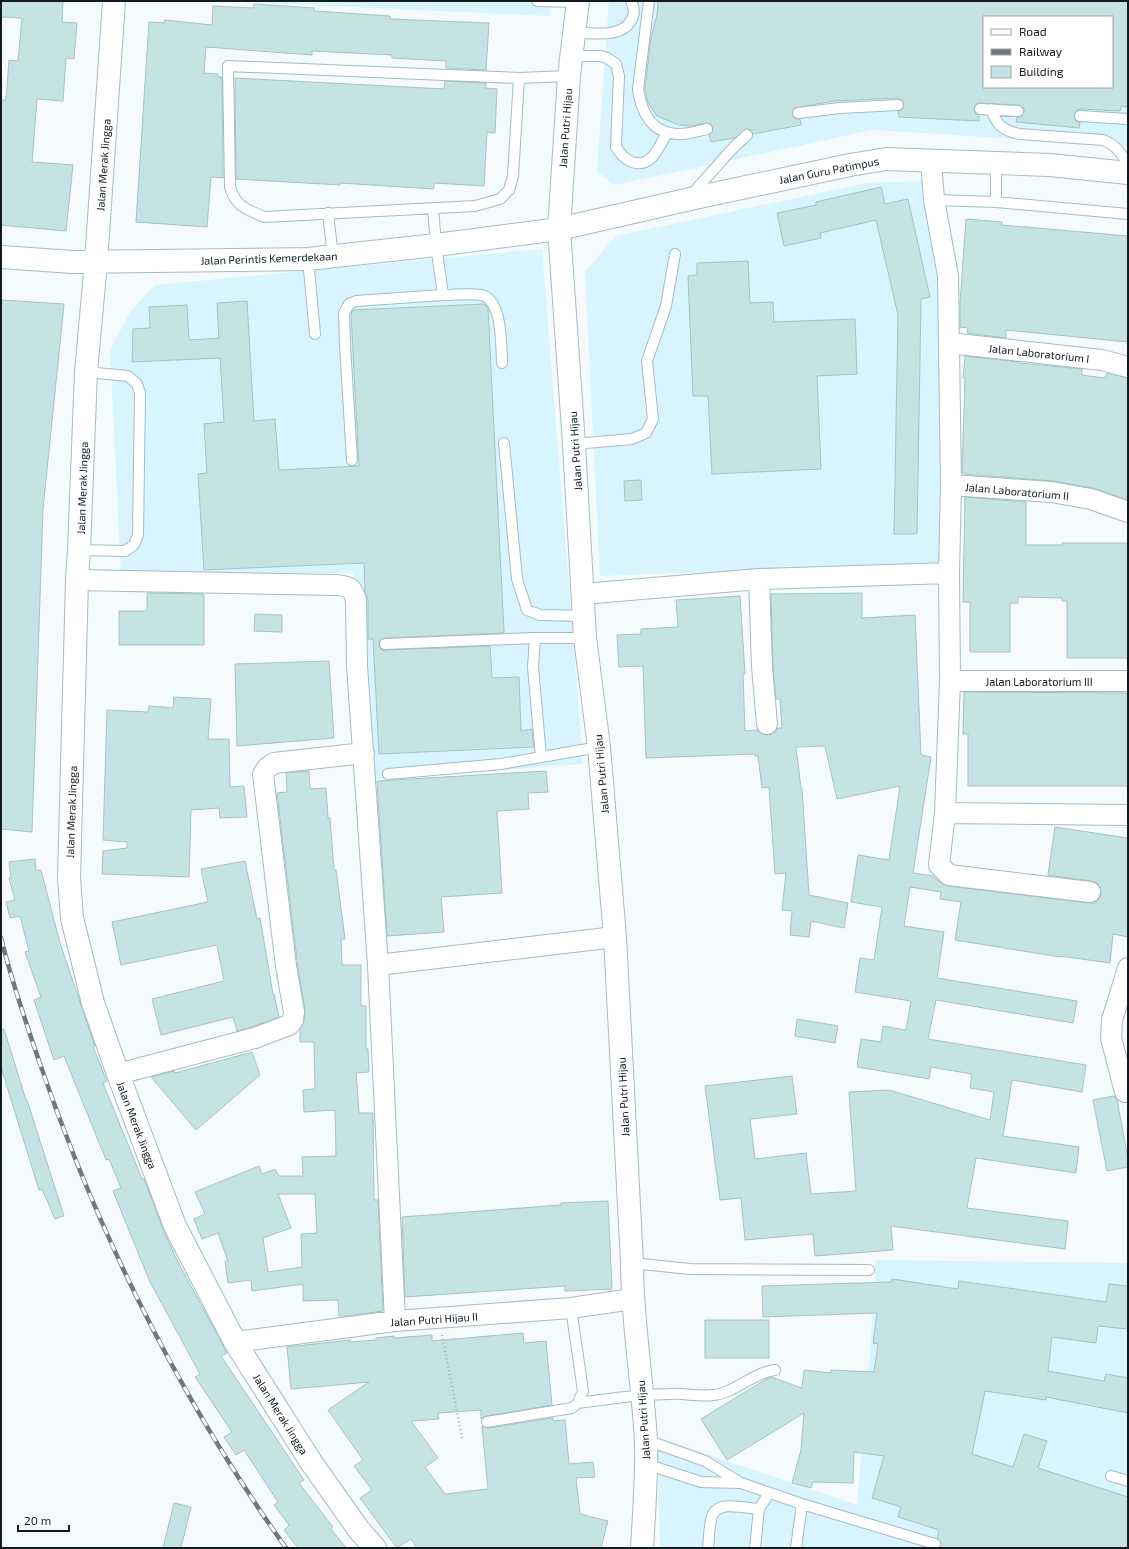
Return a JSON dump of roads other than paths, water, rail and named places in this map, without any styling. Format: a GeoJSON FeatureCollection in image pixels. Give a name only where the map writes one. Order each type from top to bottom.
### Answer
{"type":"FeatureCollection","features":[{"type":"Feature","properties":{"kind":"main road","name":"Jalan Merak Jingga"},"geometry":{"type":"LineString","coordinates":[[114,1],[96,262],[86,372],[77,580],[69,878],[72,918],[93,1003],[175,1226],[235,1342],[311,1462],[359,1530],[375,1548]]}},
{"type":"Feature","properties":{"kind":"main road","name":"Jalan Putri Hijau"},"geometry":{"type":"LineString","coordinates":[[578,2],[570,66],[559,229],[574,444],[585,638],[599,747],[615,937],[632,1264],[632,1299],[646,1440],[642,1548]]}},
{"type":"Feature","properties":{"kind":"main road","name":"Jalan Guru Patimpus"},"geometry":{"type":"LineString","coordinates":[[559,229],[686,200],[886,159],[1050,165],[1128,173]]}},
{"type":"Feature","properties":{"kind":"main road","name":"Jalan Perintis Kemerdekaan"},"geometry":{"type":"LineString","coordinates":[[1,257],[73,262],[308,259],[436,245],[559,229]]}},
{"type":"Feature","properties":{"kind":"street"},"geometry":{"type":"LineString","coordinates":[[931,161],[934,200],[948,276],[951,485],[949,573],[950,681],[945,813],[940,865],[948,875],[1090,892]]}},
{"type":"Feature","properties":{"kind":"street","name":"Jalan Laboratorium I"},"geometry":{"type":"LineString","coordinates":[[949,343],[1102,360],[1128,367]]}},
{"type":"Feature","properties":{"kind":"street","name":"Jalan Laboratorium II"},"geometry":{"type":"LineString","coordinates":[[951,485],[1051,492],[1091,499],[1128,512]]}},
{"type":"Feature","properties":{"kind":"street"},"geometry":{"type":"LineString","coordinates":[[583,594],[759,579],[949,573]]}},
{"type":"Feature","properties":{"kind":"street"},"geometry":{"type":"LineString","coordinates":[[759,579],[762,667],[766,724]]}},
{"type":"Feature","properties":{"kind":"street"},"geometry":{"type":"LineString","coordinates":[[77,580],[348,586],[354,591],[356,600],[357,666],[378,965],[395,1321]]}},
{"type":"Feature","properties":{"kind":"street","name":"Jalan Laboratorium III"},"geometry":{"type":"LineString","coordinates":[[950,681],[1128,681]]}},
{"type":"Feature","properties":{"kind":"street"},"geometry":{"type":"LineString","coordinates":[[118,1074],[255,1038],[289,1025],[293,1020],[294,1012],[286,966],[263,774],[267,768],[274,763],[364,753]]}},
{"type":"Feature","properties":{"kind":"street"},"geometry":{"type":"LineString","coordinates":[[945,813],[1128,815]]}},
{"type":"Feature","properties":{"kind":"street"},"geometry":{"type":"LineString","coordinates":[[378,965],[615,937]]}},
{"type":"Feature","properties":{"kind":"street"},"geometry":{"type":"LineString","coordinates":[[1125,1092],[1111,1038],[1112,1020],[1128,968]]}},
{"type":"Feature","properties":{"kind":"street","name":"Jalan Putri Hijau II"},"geometry":{"type":"LineString","coordinates":[[235,1342],[395,1321],[439,1319],[571,1308],[632,1299]]}},
{"type":"Feature","properties":{"kind":"lane"},"geometry":{"type":"LineString","coordinates":[[537,1],[578,2]]}},
{"type":"Feature","properties":{"kind":"lane"},"geometry":{"type":"LineString","coordinates":[[574,32],[612,33],[626,27],[634,14],[634,6],[631,1]]}},
{"type":"Feature","properties":{"kind":"lane"},"geometry":{"type":"LineString","coordinates":[[649,1],[638,89],[640,103],[648,119],[657,127],[667,132],[677,134],[708,129]]}},
{"type":"Feature","properties":{"kind":"lane"},"geometry":{"type":"LineString","coordinates":[[519,78],[512,176],[509,190],[500,199],[475,206],[264,217],[243,207],[233,198],[230,187],[228,66],[519,78],[570,66],[601,56],[616,64],[620,76],[616,147],[619,152],[626,159],[634,163],[649,160],[660,147],[667,132]]}},
{"type":"Feature","properties":{"kind":"lane"},"geometry":{"type":"LineString","coordinates":[[798,113],[840,108],[898,105]]}},
{"type":"Feature","properties":{"kind":"lane"},"geometry":{"type":"LineString","coordinates":[[980,109],[1018,111]]}},
{"type":"Feature","properties":{"kind":"lane"},"geometry":{"type":"LineString","coordinates":[[991,110],[995,120],[1009,132],[1104,140],[1122,153],[1128,165]]}},
{"type":"Feature","properties":{"kind":"lane"},"geometry":{"type":"LineString","coordinates":[[1080,116],[1128,119]]}},
{"type":"Feature","properties":{"kind":"lane"},"geometry":{"type":"LineString","coordinates":[[686,200],[733,148],[747,135]]}},
{"type":"Feature","properties":{"kind":"lane"},"geometry":{"type":"LineString","coordinates":[[996,163],[996,202]]}},
{"type":"Feature","properties":{"kind":"lane"},"geometry":{"type":"LineString","coordinates":[[934,200],[996,202],[1128,214]]}},
{"type":"Feature","properties":{"kind":"lane"},"geometry":{"type":"LineString","coordinates":[[433,208],[436,245],[443,295]]}},
{"type":"Feature","properties":{"kind":"lane"},"geometry":{"type":"LineString","coordinates":[[328,213],[333,257]]}},
{"type":"Feature","properties":{"kind":"lane"},"geometry":{"type":"LineString","coordinates":[[574,444],[632,439],[646,433],[653,419],[647,361],[666,306],[675,254]]}},
{"type":"Feature","properties":{"kind":"lane"},"geometry":{"type":"LineString","coordinates":[[308,259],[315,334]]}},
{"type":"Feature","properties":{"kind":"lane"},"geometry":{"type":"LineString","coordinates":[[352,460],[344,313],[349,304],[356,301],[443,295],[482,296],[490,302],[498,315],[502,363]]}},
{"type":"Feature","properties":{"kind":"lane"},"geometry":{"type":"LineString","coordinates":[[79,550],[125,551],[134,545],[138,535],[140,393],[137,384],[128,376],[86,372]]}},
{"type":"Feature","properties":{"kind":"lane"},"geometry":{"type":"LineString","coordinates":[[504,443],[517,580],[528,610],[540,615],[584,616]]}},
{"type":"Feature","properties":{"kind":"lane"},"geometry":{"type":"LineString","coordinates":[[385,644],[535,638],[585,638]]}},
{"type":"Feature","properties":{"kind":"lane"},"geometry":{"type":"LineString","coordinates":[[535,638],[533,667],[541,758]]}},
{"type":"Feature","properties":{"kind":"lane"},"geometry":{"type":"LineString","coordinates":[[388,774],[501,764],[599,747]]}},
{"type":"Feature","properties":{"kind":"lane"},"geometry":{"type":"LineString","coordinates":[[632,1264],[690,1269],[748,1268],[869,1270]]}},
{"type":"Feature","properties":{"kind":"lane"},"geometry":{"type":"LineString","coordinates":[[487,1422],[572,1408],[578,1403],[583,1391],[571,1308]]}},
{"type":"Feature","properties":{"kind":"lane"},"geometry":{"type":"LineString","coordinates":[[578,1403],[642,1395],[672,1394],[714,1396],[730,1390],[766,1370],[775,1370]]}},
{"type":"Feature","properties":{"kind":"lane"},"geometry":{"type":"LineString","coordinates":[[646,1440],[705,1461],[741,1483],[802,1504],[933,1545]]}},
{"type":"Feature","properties":{"kind":"lane"},"geometry":{"type":"LineString","coordinates":[[646,1464],[701,1482],[741,1483]]}},
{"type":"Feature","properties":{"kind":"lane"},"geometry":{"type":"LineString","coordinates":[[1112,1476],[1128,1481]]}},
{"type":"Feature","properties":{"kind":"lane"},"geometry":{"type":"LineString","coordinates":[[755,1548],[759,1509],[769,1493]]}},
{"type":"Feature","properties":{"kind":"lane"},"geometry":{"type":"LineString","coordinates":[[796,1548],[802,1504]]}},
{"type":"Feature","properties":{"kind":"lane"},"geometry":{"type":"LineString","coordinates":[[708,1548],[712,1516],[718,1508],[759,1509]]}},
{"type":"Feature","properties":{"kind":"railway"},"geometry":{"type":"LineString","coordinates":[[1,938],[23,1012],[60,1120],[86,1185],[114,1248],[176,1372],[210,1432],[247,1491],[286,1548]]}}]}
